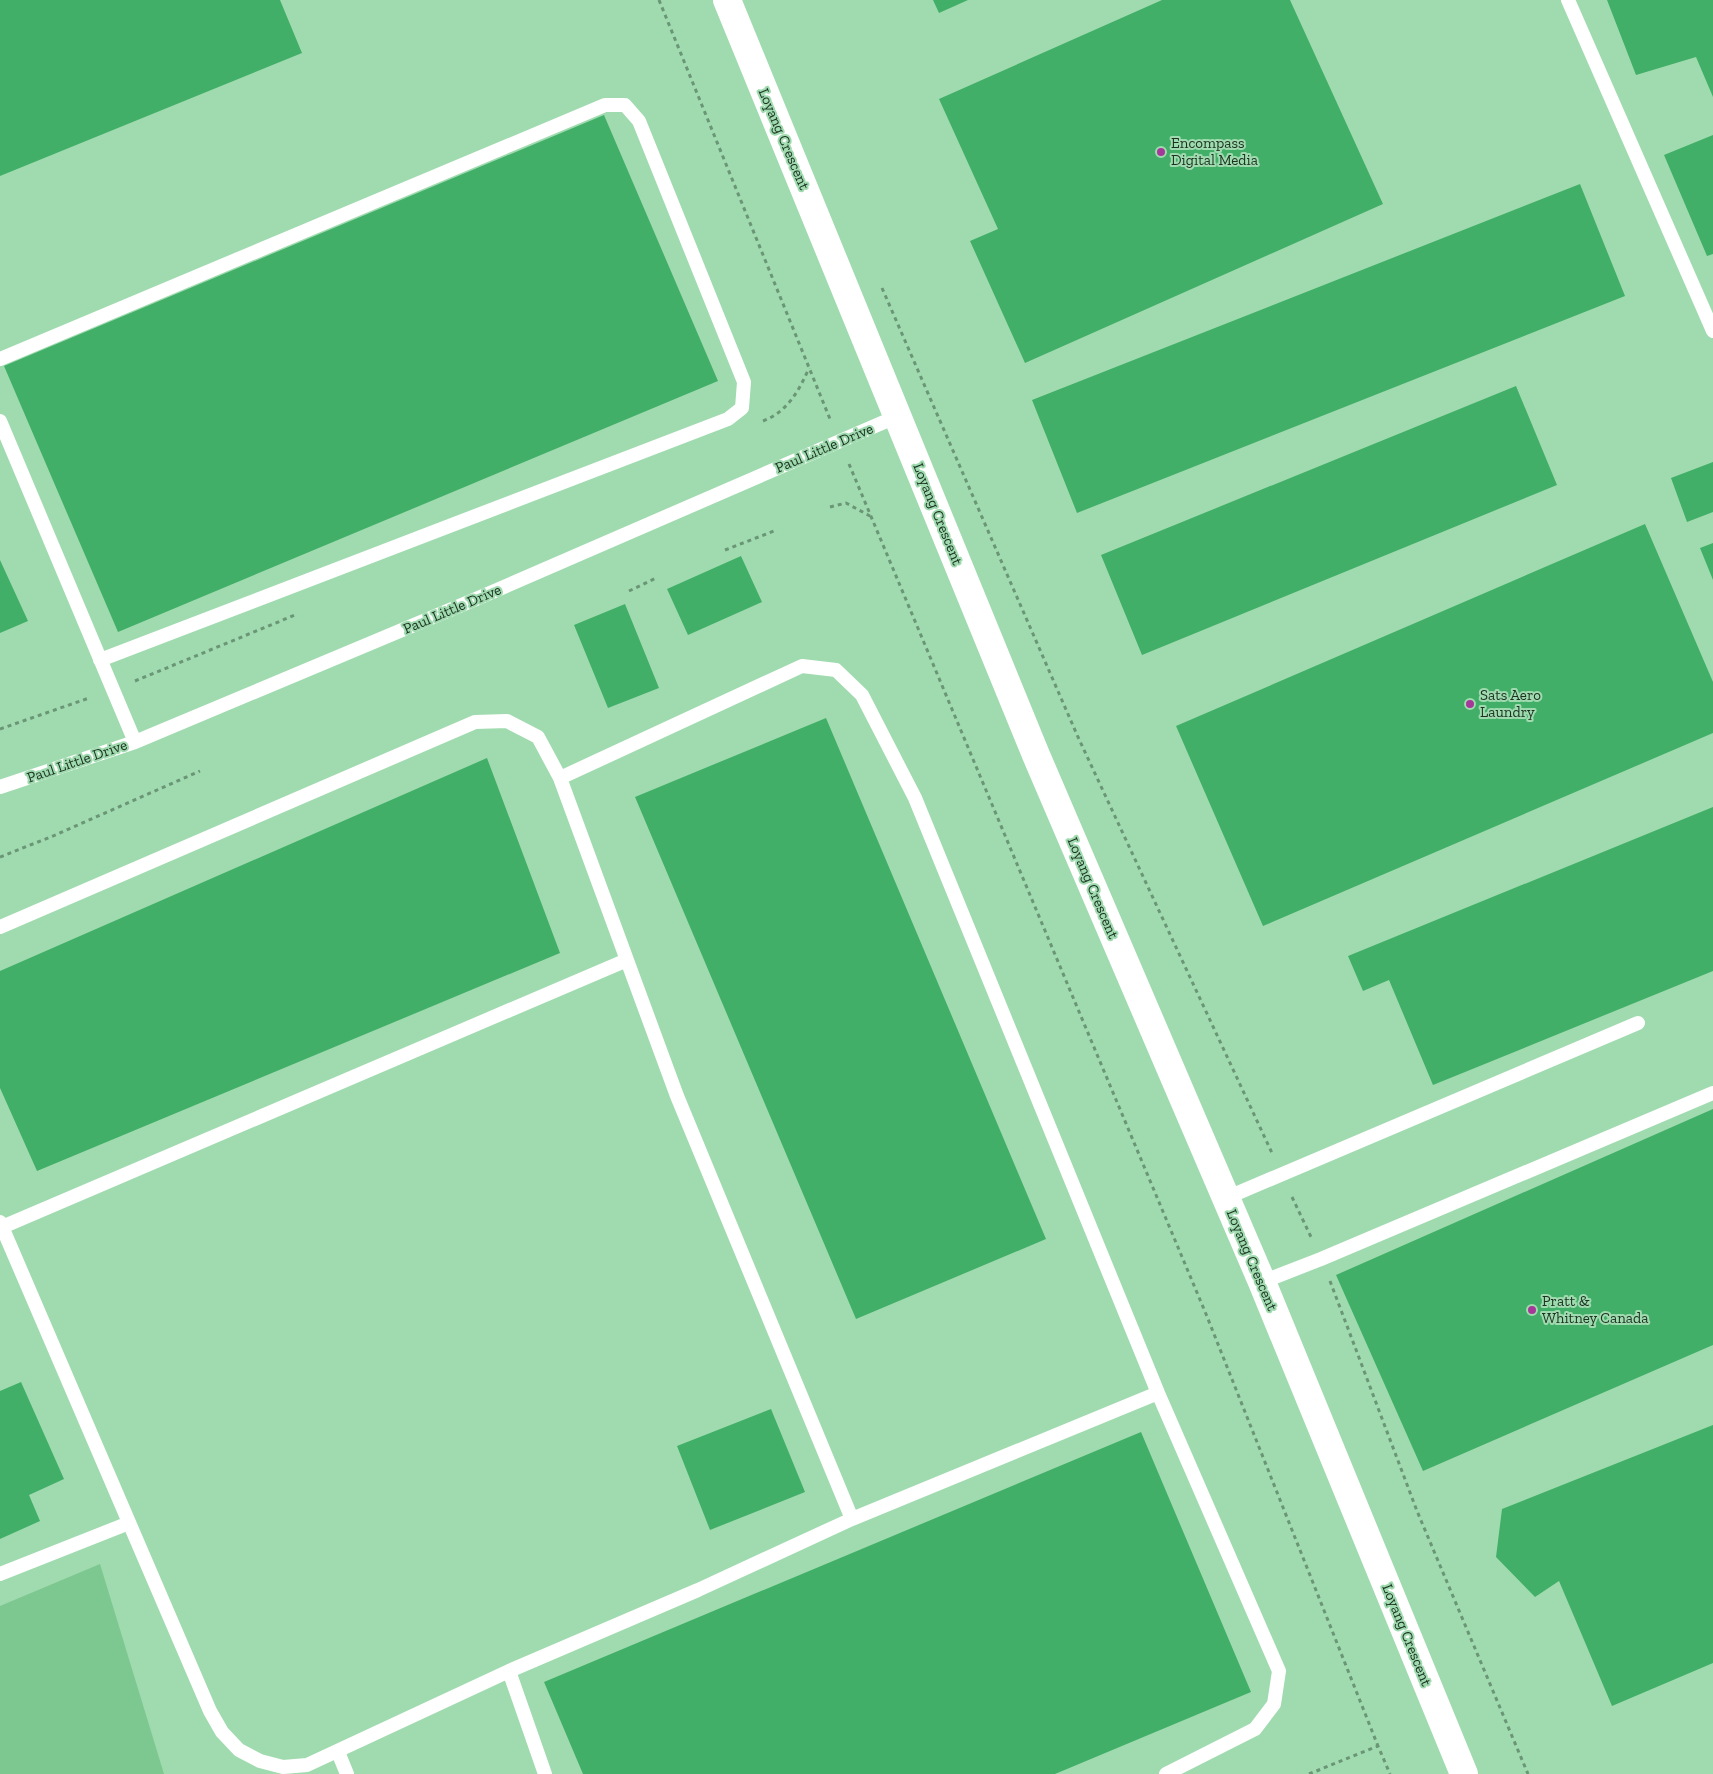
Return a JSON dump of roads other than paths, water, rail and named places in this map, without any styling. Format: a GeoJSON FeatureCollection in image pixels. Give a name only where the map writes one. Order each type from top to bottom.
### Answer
{"type":"FeatureCollection","features":[{"type":"Feature","properties":{"kind":"street","name":"Loyang Crescent"},"geometry":{"type":"LineString","coordinates":[[727,0],[1036,756],[1262,1282],[1464,1774]]}},
{"type":"Feature","properties":{"kind":"lane"},"geometry":{"type":"LineString","coordinates":[[1568,0],[1713,331]]}},
{"type":"Feature","properties":{"kind":"lane"},"geometry":{"type":"LineString","coordinates":[[0,359],[605,104],[626,105],[639,121],[744,382],[742,408],[728,419],[100,660]]}},
{"type":"Feature","properties":{"kind":"lane","name":"Paul Little Drive"},"geometry":{"type":"LineString","coordinates":[[0,787],[135,742],[476,599],[898,416]]}},
{"type":"Feature","properties":{"kind":"lane"},"geometry":{"type":"LineString","coordinates":[[0,421],[135,742]]}},
{"type":"Feature","properties":{"kind":"lane"},"geometry":{"type":"LineString","coordinates":[[560,778],[802,666],[836,670],[862,695],[916,798],[1158,1393],[1279,1671],[1274,1704],[1255,1729],[1166,1774]]}},
{"type":"Feature","properties":{"kind":"lane"},"geometry":{"type":"LineString","coordinates":[[0,928],[475,722],[508,721],[538,737],[560,778],[676,1096],[852,1519]]}},
{"type":"Feature","properties":{"kind":"lane"},"geometry":{"type":"LineString","coordinates":[[627,960],[1,1224],[210,1711],[222,1732],[239,1750],[260,1761],[283,1767],[307,1766],[509,1671],[698,1590],[852,1519],[1158,1393]]}},
{"type":"Feature","properties":{"kind":"lane"},"geometry":{"type":"LineString","coordinates":[[1226,1198],[1638,1024]]}},
{"type":"Feature","properties":{"kind":"lane"},"geometry":{"type":"LineString","coordinates":[[1262,1282],[1321,1259],[1713,1093]]}},
{"type":"Feature","properties":{"kind":"lane"},"geometry":{"type":"LineString","coordinates":[[0,1574],[129,1523]]}},
{"type":"Feature","properties":{"kind":"lane"},"geometry":{"type":"LineString","coordinates":[[509,1671],[545,1774]]}},
{"type":"Feature","properties":{"kind":"lane"},"geometry":{"type":"LineString","coordinates":[[338,1752],[347,1774]]}},
{"type":"Feature","properties":{"kind":"place","name":"Encompass Digital Media"},"geometry":{"type":"Point","coordinates":[1161,152]}},
{"type":"Feature","properties":{"kind":"place","name":"Sats Aero Laundry"},"geometry":{"type":"Point","coordinates":[1470,704]}},
{"type":"Feature","properties":{"kind":"place","name":"Pratt & Whitney Canada"},"geometry":{"type":"Point","coordinates":[1532,1310]}}]}
